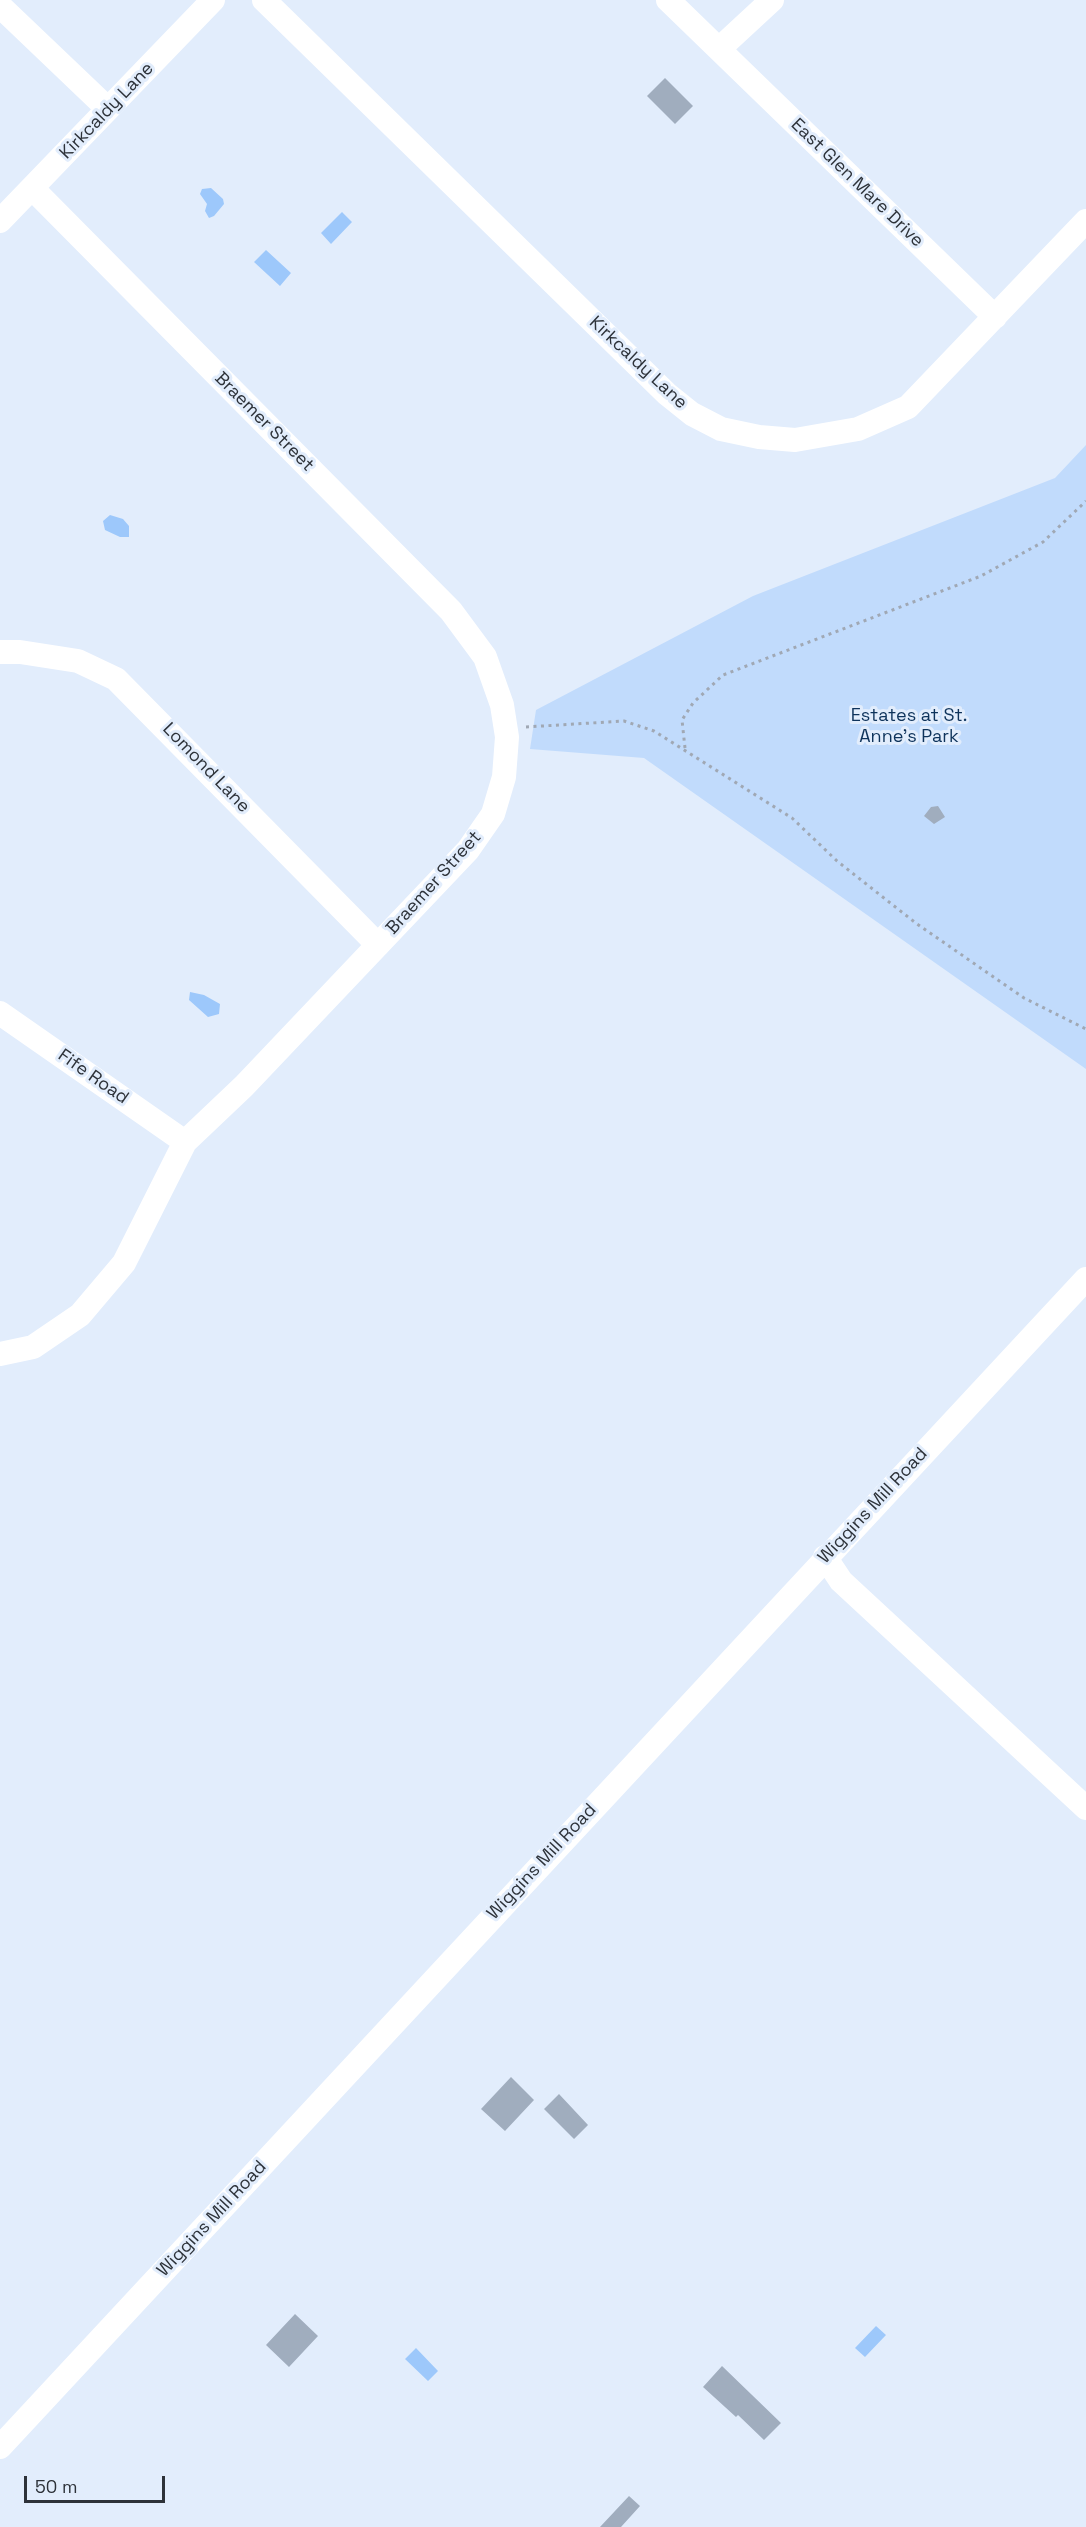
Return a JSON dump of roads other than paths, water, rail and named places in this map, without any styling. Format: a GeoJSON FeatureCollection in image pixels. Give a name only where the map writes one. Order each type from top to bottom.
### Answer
{"type":"FeatureCollection","features":[{"type":"Feature","properties":{"kind":"street","name":"Kirkcaldy Lane"},"geometry":{"type":"LineString","coordinates":[[0,221],[213,0]]}},
{"type":"Feature","properties":{"kind":"street","name":"Kirkcaldy Lane"},"geometry":{"type":"LineString","coordinates":[[264,0],[667,394],[692,414],[721,429],[759,437],[795,440],[858,429],[908,407],[1086,221]]}},
{"type":"Feature","properties":{"kind":"street","name":"East Glen Mare Drive"},"geometry":{"type":"LineString","coordinates":[[668,0],[995,317]]}},
{"type":"Feature","properties":{"kind":"street"},"geometry":{"type":"LineString","coordinates":[[718,49],[772,0]]}},
{"type":"Feature","properties":{"kind":"street"},"geometry":{"type":"LineString","coordinates":[[0,6],[108,109]]}},
{"type":"Feature","properties":{"kind":"street","name":"Braemer Street"},"geometry":{"type":"LineString","coordinates":[[0,1354],[33,1347],[80,1316],[124,1263],[185,1142],[244,1086],[468,850],[493,814],[504,777],[506,728],[502,705],[485,657],[452,611],[32,188]]}},
{"type":"Feature","properties":{"kind":"street","name":"Lomond Lane"},"geometry":{"type":"LineString","coordinates":[[0,652],[20,652],[78,661],[116,679],[378,945]]}},
{"type":"Feature","properties":{"kind":"street","name":"Fife Road"},"geometry":{"type":"LineString","coordinates":[[0,1013],[185,1142]]}},
{"type":"Feature","properties":{"kind":"street","name":"Wiggins Mill Road"},"geometry":{"type":"LineString","coordinates":[[0,2447],[825,1557],[1086,1279]]}},
{"type":"Feature","properties":{"kind":"street"},"geometry":{"type":"LineString","coordinates":[[825,1557],[841,1581],[1086,1808]]}},
{"type":"Feature","properties":{"kind":"park label","name":"Estates at St. Anne's Park"},"geometry":{"type":"Point","coordinates":[909,726]}}]}
